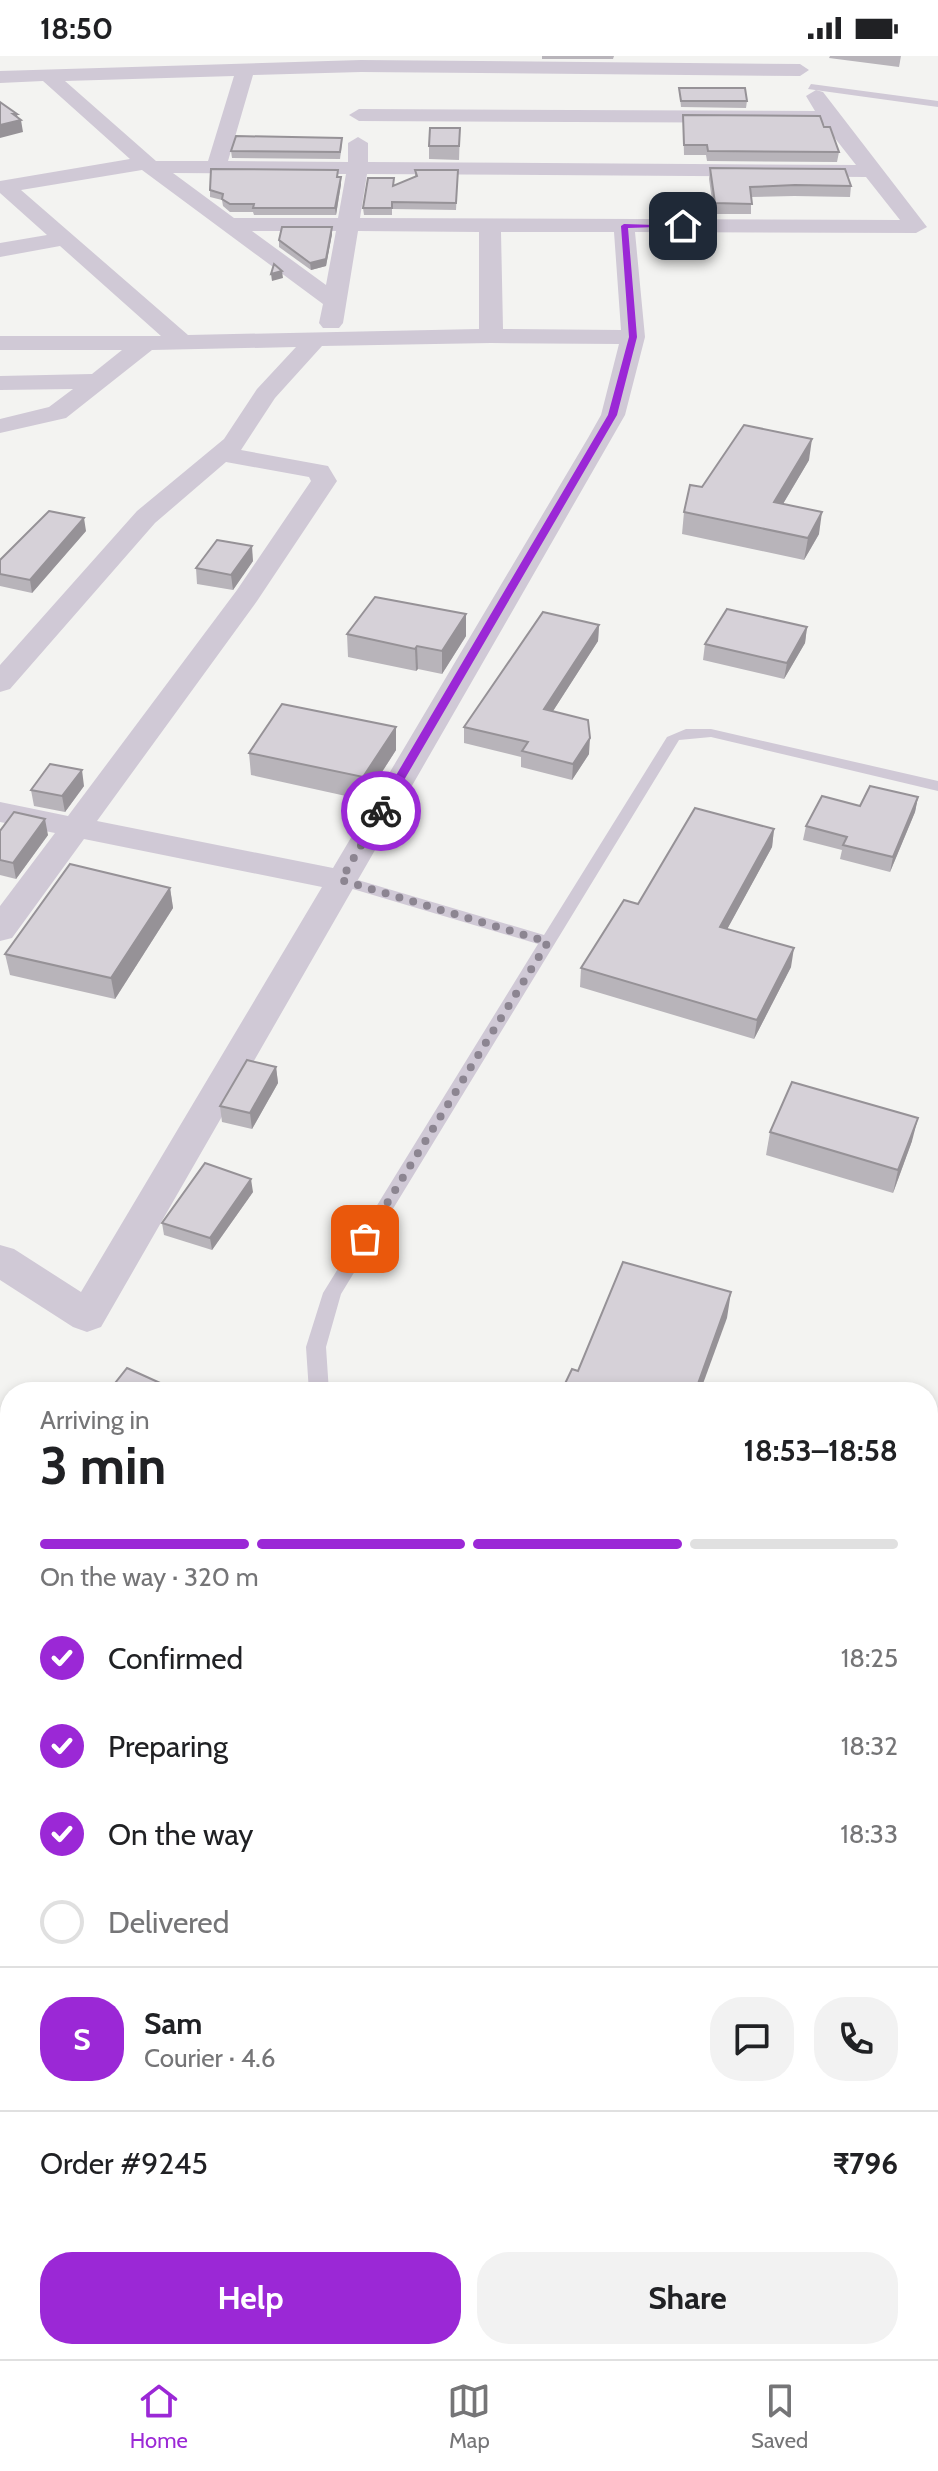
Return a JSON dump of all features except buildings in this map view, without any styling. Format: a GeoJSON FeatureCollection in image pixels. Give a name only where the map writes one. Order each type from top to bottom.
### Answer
{"type":"FeatureCollection","features":[{"type":"Feature","properties":{"kind":"street"},"geometry":{"type":"LineString","coordinates":[[0,683],[146,517],[233,444],[266,394],[321,340],[335,302],[358,166],[361,61]]}},
{"type":"Feature","properties":{"kind":"street"},"geometry":{"type":"LineString","coordinates":[[0,77],[245,69],[361,61],[801,71],[829,117],[916,227],[225,224]]}},
{"type":"Feature","properties":{"kind":"street"},"geometry":{"type":"LineString","coordinates":[[216,167],[245,69]]}},
{"type":"Feature","properties":{"kind":"street"},"geometry":{"type":"LineString","coordinates":[[47,75],[148,165],[335,302]]}},
{"type":"Feature","properties":{"kind":"street"},"geometry":{"type":"LineString","coordinates":[[359,115],[829,117]]}},
{"type":"Feature","properties":{"kind":"street"},"geometry":{"type":"LineString","coordinates":[[1,185],[148,165],[873,171]]}},
{"type":"Feature","properties":{"kind":"street"},"geometry":{"type":"LineString","coordinates":[[1,185],[182,342]]}},
{"type":"Feature","properties":{"kind":"street"},"geometry":{"type":"LineString","coordinates":[[490,226],[491,336]]}},
{"type":"Feature","properties":{"kind":"street"},"geometry":{"type":"LineString","coordinates":[[0,1260],[87,1316],[613,415],[633,337],[624,226]]}},
{"type":"Feature","properties":{"kind":"street"},"geometry":{"type":"LineString","coordinates":[[0,250],[64,239]]}},
{"type":"Feature","properties":{"kind":"street"},"geometry":{"type":"LineString","coordinates":[[0,343],[633,337]]}},
{"type":"Feature","properties":{"kind":"street"},"geometry":{"type":"LineString","coordinates":[[0,426],[57,413],[146,343]]}},
{"type":"Feature","properties":{"kind":"street"},"geometry":{"type":"LineString","coordinates":[[0,383],[100,381]]}},
{"type":"Feature","properties":{"kind":"street"},"geometry":{"type":"LineString","coordinates":[[0,930],[247,595],[324,481],[319,471],[222,454]]}},
{"type":"Feature","properties":{"kind":"street"},"geometry":{"type":"LineString","coordinates":[[0,812],[341,880]]}},
{"type":"Feature","properties":{"kind":"lane"},"geometry":{"type":"LineString","coordinates":[[801,71],[938,104]]}},
{"type":"Feature","properties":{"kind":"lane"},"geometry":{"type":"LineString","coordinates":[[318,1382],[316,1347],[332,1293],[674,737],[686,733],[711,733],[938,786]]}},
{"type":"Feature","properties":{"kind":"lane"},"geometry":{"type":"LineString","coordinates":[[341,880],[548,942]]}},
{"type":"Feature","properties":{"kind":"way so far"},"geometry":{"type":"LineString","coordinates":[[365,1239],[548,942],[341,880],[381,811]]}},
{"type":"Feature","properties":{"kind":"route"},"geometry":{"type":"LineString","coordinates":[[381,811],[613,415],[633,337],[624,226],[683,226]]}}]}
